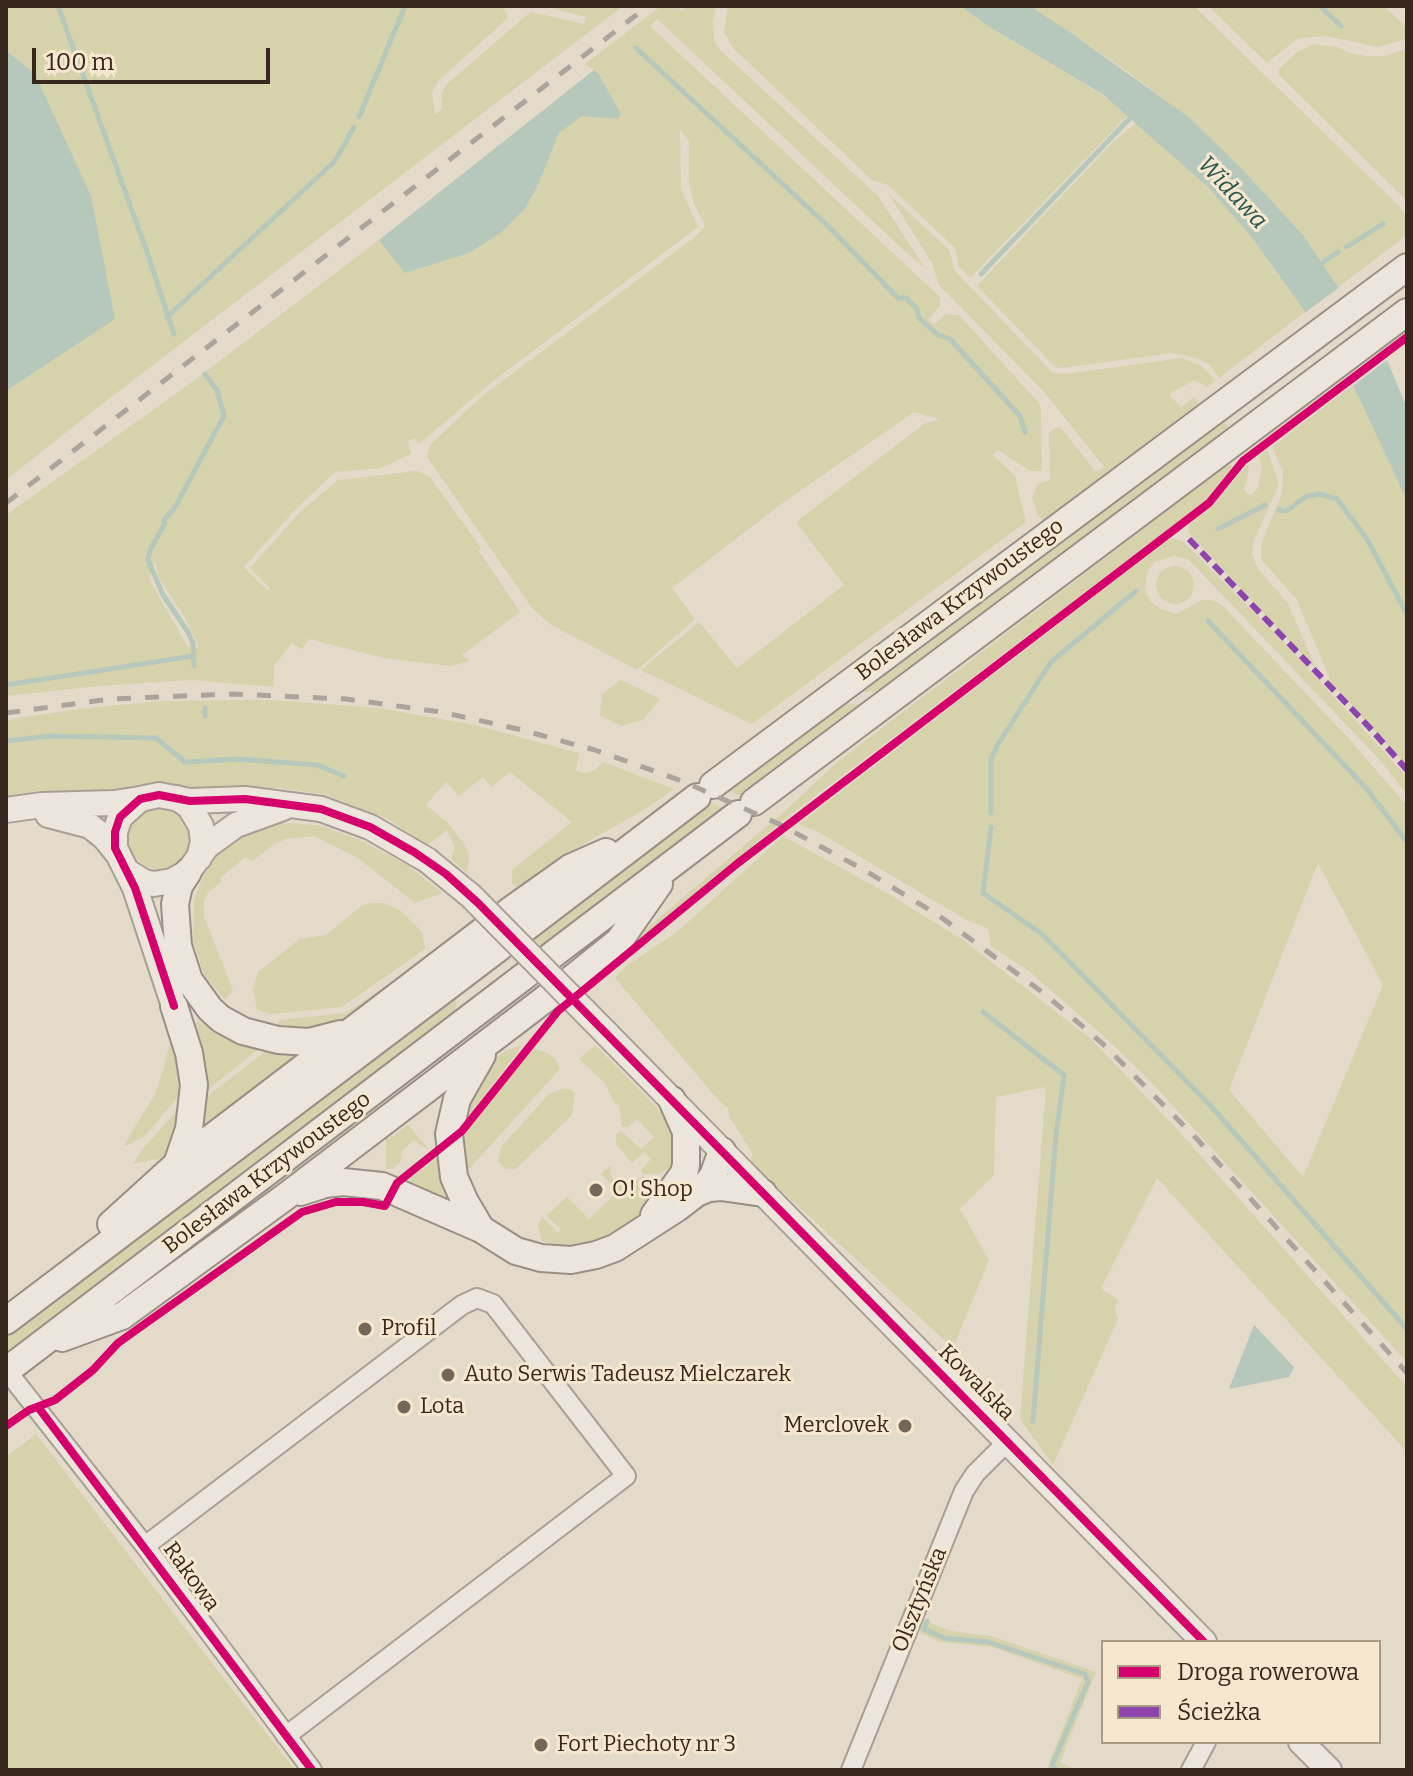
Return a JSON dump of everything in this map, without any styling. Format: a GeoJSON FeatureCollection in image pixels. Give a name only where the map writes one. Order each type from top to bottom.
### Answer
{"type":"FeatureCollection","features":[{"type":"Feature","properties":{"kind":"main road","name":"Bolesława Krzywoustego"},"geometry":{"type":"LineString","coordinates":[[516,920],[570,868],[650,832],[1407,267]]}},
{"type":"Feature","properties":{"kind":"main road","name":"Bolesława Krzywoustego"},"geometry":{"type":"LineString","coordinates":[[551,956],[1407,312]]}},
{"type":"Feature","properties":{"kind":"main road"},"geometry":{"type":"LineString","coordinates":[[194,865],[179,886],[175,904],[178,946],[189,980],[213,1012],[243,1031],[278,1040],[320,1040],[353,1029]]}},
{"type":"Feature","properties":{"kind":"main road"},"geometry":{"type":"LineString","coordinates":[[573,978],[619,941],[672,866]]}},
{"type":"Feature","properties":{"kind":"main road","name":"Bolesława Krzywoustego"},"geometry":{"type":"LineString","coordinates":[[6,1321],[492,939],[353,1029]]}},
{"type":"Feature","properties":{"kind":"main road","name":"Bolesława Krzywoustego"},"geometry":{"type":"LineString","coordinates":[[6,1371],[527,974]]}},
{"type":"Feature","properties":{"kind":"main road"},"geometry":{"type":"LineString","coordinates":[[40,1346],[122,1316],[285,1197],[549,996]]}},
{"type":"Feature","properties":{"kind":"main road"},"geometry":{"type":"LineString","coordinates":[[174,1006],[189,1053],[194,1097],[189,1129],[177,1164]]}},
{"type":"Feature","properties":{"kind":"main road"},"geometry":{"type":"LineString","coordinates":[[67,1275],[146,1189],[353,1029]]}},
{"type":"Feature","properties":{"kind":"main road"},"geometry":{"type":"LineString","coordinates":[[481,1229],[454,1177],[449,1134],[457,1099],[490,1043]]}},
{"type":"Feature","properties":{"kind":"main road"},"geometry":{"type":"LineString","coordinates":[[646,1226],[684,1173],[686,1132],[672,1100]]}},
{"type":"Feature","properties":{"kind":"main road"},"geometry":{"type":"LineString","coordinates":[[285,1197],[325,1184],[371,1184],[406,1195],[481,1229],[516,1251],[561,1260],[603,1253],[677,1208],[713,1176],[722,1151]]}},
{"type":"Feature","properties":{"kind":"main road"},"geometry":{"type":"LineString","coordinates":[[694,1194],[721,1187],[763,1193]]}},
{"type":"Feature","properties":{"kind":"street"},"geometry":{"type":"LineString","coordinates":[[8,810],[42,805],[102,804],[159,795],[177,798],[189,806],[201,826],[203,842],[194,865]]}},
{"type":"Feature","properties":{"kind":"street","name":"Kowalska"},"geometry":{"type":"LineString","coordinates":[[177,798],[190,801],[245,799],[332,812],[358,822],[427,860],[471,896],[1202,1640]]}},
{"type":"Feature","properties":{"kind":"street"},"geometry":{"type":"LineString","coordinates":[[140,799],[125,810],[114,839],[174,1006]]}},
{"type":"Feature","properties":{"kind":"street"},"geometry":{"type":"LineString","coordinates":[[8,810],[87,824],[105,838],[122,863],[144,882],[154,884],[172,881],[194,865],[211,843],[243,822],[301,806]]}},
{"type":"Feature","properties":{"kind":"street","name":"Rakowa"},"geometry":{"type":"LineString","coordinates":[[145,1546],[462,1305],[477,1298],[493,1304],[626,1476],[286,1736]]}},
{"type":"Feature","properties":{"kind":"street","name":"Rakowa"},"geometry":{"type":"LineString","coordinates":[[6,1371],[45,1416],[145,1546],[312,1770]]}},
{"type":"Feature","properties":{"kind":"street","name":"Olsztyńska"},"geometry":{"type":"LineString","coordinates":[[851,1770],[964,1491],[975,1474],[1008,1441]]}},
{"type":"Feature","properties":{"kind":"street"},"geometry":{"type":"LineString","coordinates":[[1191,1770],[1205,1744]]}},
{"type":"Feature","properties":{"kind":"street"},"geometry":{"type":"LineString","coordinates":[[1303,1744],[1329,1770]]}},
{"type":"Feature","properties":{"kind":"shaded area"},"geometry":{"type":"Polygon","coordinates":[[[6,6],[503,7],[507,19],[438,81],[432,93],[435,115],[442,109],[441,93],[446,85],[531,12],[584,24],[586,17],[552,6],[623,6],[6,480],[6,391],[114,318],[35,74],[6,50],[6,6]]]}},
{"type":"Feature","properties":{"kind":"shaded area"},"geometry":{"type":"Polygon","coordinates":[[[661,6],[676,6],[682,11],[688,6],[716,6],[714,40],[720,50],[878,196],[925,268],[657,19],[650,26],[940,297],[940,306],[928,320],[934,324],[946,314],[959,315],[1038,402],[1041,408],[1042,471],[1030,471],[998,450],[993,455],[1015,476],[1026,522],[752,724],[641,670],[699,622],[737,668],[844,585],[796,522],[924,424],[939,419],[914,412],[784,502],[672,588],[695,619],[637,670],[550,624],[532,608],[427,457],[430,445],[481,397],[696,236],[705,226],[694,204],[689,184],[689,142],[680,129],[681,189],[698,227],[497,378],[419,444],[414,438],[408,441],[411,454],[381,468],[335,472],[295,510],[244,567],[268,591],[270,588],[250,568],[300,512],[338,480],[417,471],[430,477],[481,548],[479,551],[520,612],[462,655],[470,661],[451,666],[384,658],[309,639],[302,649],[292,643],[274,666],[274,687],[192,680],[6,696],[6,515],[188,385],[379,240],[406,272],[502,232],[525,209],[559,133],[582,115],[618,119],[621,114],[599,74],[585,64],[661,6]],[[155,561],[149,578],[156,592],[188,647],[199,648],[186,619],[159,578],[155,561]]]}},
{"type":"Feature","properties":{"kind":"shaded area"},"geometry":{"type":"Polygon","coordinates":[[[728,6],[960,6],[1101,94],[1127,116],[970,278],[959,266],[955,248],[888,185],[873,181],[732,47],[724,32],[728,6]]]}},
{"type":"Feature","properties":{"kind":"shaded area"},"geometry":{"type":"Polygon","coordinates":[[[1030,6],[1194,6],[1398,205],[1407,217],[1407,235],[1337,288],[1303,235],[1190,119],[1121,67],[1030,6]]]}},
{"type":"Feature","properties":{"kind":"shaded area"},"geometry":{"type":"Polygon","coordinates":[[[1208,6],[1384,6],[1407,28],[1407,39],[1378,47],[1325,36],[1297,39],[1267,63],[1208,6]]]}},
{"type":"Feature","properties":{"kind":"shaded area"},"geometry":{"type":"Polygon","coordinates":[[[1313,44],[1367,56],[1384,56],[1407,49],[1407,201],[1278,74],[1279,69],[1297,52],[1313,44]]]}},
{"type":"Feature","properties":{"kind":"shaded area"},"geometry":{"type":"Polygon","coordinates":[[[1136,123],[1209,188],[1253,239],[1305,312],[1219,378],[1209,364],[1172,353],[1055,367],[977,286],[1112,143],[1136,123]]]}},
{"type":"Feature","properties":{"kind":"shaded area"},"geometry":{"type":"Polygon","coordinates":[[[888,193],[950,251],[954,270],[1053,373],[1066,374],[1182,358],[1201,366],[1216,380],[1207,387],[1194,380],[1169,394],[1181,408],[1194,397],[1201,407],[1044,521],[1038,516],[1032,497],[1038,484],[1050,480],[1049,432],[1061,428],[1096,472],[1104,467],[1044,392],[939,285],[932,263],[888,193]]]}},
{"type":"Feature","properties":{"kind":"shaded area"},"geometry":{"type":"Polygon","coordinates":[[[1353,385],[1407,501],[1407,766],[1332,684],[1297,600],[1261,559],[1261,544],[1282,493],[1283,471],[1272,447],[1353,385]]]}},
{"type":"Feature","properties":{"kind":"shaded area"},"geometry":{"type":"Polygon","coordinates":[[[1224,422],[1230,429],[882,692],[858,692],[1121,495],[1224,422]]]}},
{"type":"Feature","properties":{"kind":"shaded area"},"geometry":{"type":"Polygon","coordinates":[[[1267,450],[1278,487],[1253,543],[1252,554],[1258,569],[1287,602],[1317,670],[1188,532],[1190,524],[1211,508],[1247,465],[1243,489],[1250,496],[1258,488],[1262,466],[1259,457],[1267,450]]]}},
{"type":"Feature","properties":{"kind":"shaded area"},"geometry":{"type":"Polygon","coordinates":[[[1230,463],[1232,467],[1206,501],[786,818],[608,967],[605,964],[787,809],[836,763],[1230,463]]]}},
{"type":"Feature","properties":{"kind":"shaded area"},"geometry":{"type":"Polygon","coordinates":[[[1168,540],[1184,542],[1291,650],[1407,777],[1407,794],[1378,758],[1188,559],[1174,556],[1154,562],[1147,573],[1145,591],[1151,602],[1176,614],[1202,600],[1221,604],[1352,742],[1407,806],[1407,1362],[1154,1085],[1030,972],[991,946],[988,929],[963,918],[820,833],[799,824],[1168,540]],[[1318,863],[1229,1090],[1303,1177],[1383,985],[1318,863]]]}},
{"type":"Feature","properties":{"kind":"shaded area"},"geometry":{"type":"Polygon","coordinates":[[[1175,566],[1188,572],[1194,585],[1188,598],[1175,604],[1162,598],[1156,585],[1162,572],[1175,566]]]}},
{"type":"Feature","properties":{"kind":"shaded area"},"geometry":{"type":"Polygon","coordinates":[[[621,680],[660,699],[643,720],[621,726],[600,716],[602,694],[621,680]]]}},
{"type":"Feature","properties":{"kind":"shaded area"},"geometry":{"type":"Polygon","coordinates":[[[270,700],[378,708],[475,725],[579,753],[576,771],[594,771],[603,762],[674,789],[568,853],[518,889],[512,883],[512,870],[572,822],[510,772],[491,787],[483,777],[459,796],[446,782],[426,805],[449,824],[462,841],[469,854],[467,873],[451,859],[455,847],[447,830],[426,846],[388,819],[327,795],[280,788],[192,790],[162,784],[145,785],[124,794],[6,799],[6,720],[160,701],[270,700]]]}},
{"type":"Feature","properties":{"kind":"shaded area"},"geometry":{"type":"Polygon","coordinates":[[[843,704],[866,705],[745,798],[727,791],[843,704]]]}},
{"type":"Feature","properties":{"kind":"shaded area"},"geometry":{"type":"Polygon","coordinates":[[[711,803],[729,811],[546,951],[532,937],[711,803]]]}},
{"type":"Feature","properties":{"kind":"shaded area"},"geometry":{"type":"Polygon","coordinates":[[[159,809],[171,811],[180,818],[187,827],[187,851],[180,860],[171,867],[159,869],[147,867],[138,860],[131,851],[129,839],[131,827],[138,818],[147,811],[159,809]]]}},
{"type":"Feature","properties":{"kind":"shaded area"},"geometry":{"type":"Polygon","coordinates":[[[274,824],[322,826],[364,842],[409,866],[442,893],[415,903],[358,858],[313,836],[276,843],[252,861],[246,857],[220,878],[221,882],[204,901],[204,917],[233,990],[225,1000],[204,975],[193,941],[194,900],[203,877],[219,853],[240,837],[274,824]]]}},
{"type":"Feature","properties":{"kind":"shaded area"},"geometry":{"type":"Polygon","coordinates":[[[783,836],[885,892],[963,940],[1091,1039],[1175,1127],[1407,1387],[1407,1452],[1157,1178],[1101,1288],[1118,1300],[1115,1309],[1118,1319],[1053,1465],[1020,1419],[1046,1087],[996,1097],[994,1175],[960,1209],[989,1260],[953,1348],[751,1163],[752,1153],[729,1116],[728,1108],[615,978],[626,966],[677,932],[783,836]]]}},
{"type":"Feature","properties":{"kind":"shaded area"},"geometry":{"type":"Polygon","coordinates":[[[384,903],[401,911],[422,932],[425,949],[342,1007],[269,1014],[257,1009],[253,990],[258,972],[300,939],[326,935],[360,907],[384,903]]]}},
{"type":"Feature","properties":{"kind":"shaded area"},"geometry":{"type":"Polygon","coordinates":[[[420,963],[359,1013],[324,1025],[287,1029],[277,1026],[280,1020],[346,1013],[420,963]]]}},
{"type":"Feature","properties":{"kind":"shaded area"},"geometry":{"type":"Polygon","coordinates":[[[459,990],[453,1019],[6,1358],[6,1331],[459,990]]]}},
{"type":"Feature","properties":{"kind":"shaded area"},"geometry":{"type":"Polygon","coordinates":[[[190,1022],[215,1023],[260,1048],[206,1091],[190,1022]]]}},
{"type":"Feature","properties":{"kind":"shaded area"},"geometry":{"type":"Polygon","coordinates":[[[174,1028],[183,1091],[145,1136],[126,1146],[155,1094],[174,1028]]]}},
{"type":"Feature","properties":{"kind":"shaded area"},"geometry":{"type":"Polygon","coordinates":[[[522,1045],[462,1124],[460,1115],[488,1064],[505,1051],[522,1045]]]}},
{"type":"Feature","properties":{"kind":"shaded area"},"geometry":{"type":"Polygon","coordinates":[[[595,1045],[666,1117],[673,1132],[675,1158],[671,1167],[660,1174],[643,1174],[641,1170],[651,1159],[644,1152],[632,1163],[616,1144],[616,1135],[621,1131],[641,1149],[654,1137],[637,1119],[628,1127],[622,1127],[619,1104],[616,1105],[604,1082],[579,1059],[595,1045]]]}},
{"type":"Feature","properties":{"kind":"shaded area"},"geometry":{"type":"Polygon","coordinates":[[[270,1048],[307,1050],[201,1136],[201,1101],[270,1048]]]}},
{"type":"Feature","properties":{"kind":"shaded area"},"geometry":{"type":"Polygon","coordinates":[[[536,1049],[548,1053],[560,1069],[467,1168],[457,1146],[530,1051],[536,1049]]]}},
{"type":"Feature","properties":{"kind":"shaded area"},"geometry":{"type":"Polygon","coordinates":[[[562,1089],[575,1093],[572,1115],[516,1169],[505,1169],[498,1161],[501,1147],[549,1094],[562,1089]]]}},
{"type":"Feature","properties":{"kind":"shaded area"},"geometry":{"type":"Polygon","coordinates":[[[185,1101],[166,1157],[133,1164],[141,1151],[185,1101]]]}},
{"type":"Feature","properties":{"kind":"shaded area"},"geometry":{"type":"Polygon","coordinates":[[[408,1125],[430,1151],[413,1140],[402,1152],[401,1161],[394,1168],[386,1169],[386,1137],[389,1134],[392,1137],[408,1125]]]}},
{"type":"Feature","properties":{"kind":"shaded area"},"geometry":{"type":"Polygon","coordinates":[[[436,1159],[443,1159],[463,1212],[405,1186],[436,1159]]]}},
{"type":"Feature","properties":{"kind":"shaded area"},"geometry":{"type":"Polygon","coordinates":[[[611,1165],[610,1175],[615,1181],[618,1179],[633,1196],[635,1182],[642,1176],[663,1184],[635,1218],[600,1240],[559,1246],[542,1241],[538,1225],[542,1217],[558,1233],[561,1229],[546,1216],[567,1197],[589,1219],[618,1191],[601,1174],[611,1165]]]}},
{"type":"Feature","properties":{"kind":"shaded area"},"geometry":{"type":"Polygon","coordinates":[[[36,1434],[295,1770],[6,1770],[6,1457],[36,1434]]]}},
{"type":"Feature","properties":{"kind":"shaded area"},"geometry":{"type":"Polygon","coordinates":[[[921,1619],[951,1631],[991,1636],[1096,1672],[1060,1762],[1076,1770],[1048,1770],[1048,1766],[1082,1679],[992,1647],[940,1642],[916,1631],[921,1619]]]}},
{"type":"Feature","properties":{"kind":"water","name":"Widawa"},"geometry":{"type":"Polygon","coordinates":[[[960,6],[1030,6],[1071,33],[1190,118],[1303,235],[1387,360],[1407,408],[1407,501],[1336,355],[1253,239],[1209,188],[1102,94],[960,6]]]}},
{"type":"Feature","properties":{"kind":"water"},"geometry":{"type":"Polygon","coordinates":[[[6,50],[35,74],[91,196],[115,319],[6,391],[6,50]]]}},
{"type":"Feature","properties":{"kind":"water"},"geometry":{"type":"Polygon","coordinates":[[[594,70],[621,114],[618,119],[582,116],[559,133],[525,209],[502,232],[469,253],[405,273],[379,240],[594,70]]]}},
{"type":"Feature","properties":{"kind":"water"},"geometry":{"type":"Polygon","coordinates":[[[1254,1325],[1294,1367],[1289,1377],[1229,1389],[1254,1325]]]}},
{"type":"Feature","properties":{"kind":"pier"},"geometry":{"type":"Polygon","coordinates":[[[1341,286],[1390,358],[1350,388],[1302,315],[1341,286]]]}},
{"type":"Feature","properties":{"kind":"waterway"},"geometry":{"type":"LineString","coordinates":[[58,6],[174,334]]}},
{"type":"Feature","properties":{"kind":"waterway"},"geometry":{"type":"LineString","coordinates":[[359,117],[405,6]]}},
{"type":"Feature","properties":{"kind":"waterway"},"geometry":{"type":"LineString","coordinates":[[1320,6],[1341,26]]}},
{"type":"Feature","properties":{"kind":"waterway"},"geometry":{"type":"LineString","coordinates":[[636,48],[828,226],[898,298],[906,298],[917,309],[919,318],[938,335],[950,339],[1020,416],[1025,432]]}},
{"type":"Feature","properties":{"kind":"waterway"},"geometry":{"type":"LineString","coordinates":[[981,274],[1132,116]]}},
{"type":"Feature","properties":{"kind":"waterway"},"geometry":{"type":"LineString","coordinates":[[167,317],[335,161],[354,127]]}},
{"type":"Feature","properties":{"kind":"waterway"},"geometry":{"type":"LineString","coordinates":[[1346,247],[1383,224]]}},
{"type":"Feature","properties":{"kind":"waterway"},"geometry":{"type":"LineString","coordinates":[[1319,265],[1338,252]]}},
{"type":"Feature","properties":{"kind":"waterway"},"geometry":{"type":"LineString","coordinates":[[194,666],[193,643],[163,595],[148,560],[164,520],[174,509],[224,416],[217,390],[205,374]]}},
{"type":"Feature","properties":{"kind":"waterway"},"geometry":{"type":"LineString","coordinates":[[1279,510],[1286,511],[1307,496],[1319,494],[1337,499],[1367,539],[1407,614]]}},
{"type":"Feature","properties":{"kind":"waterway"},"geometry":{"type":"LineString","coordinates":[[1218,529],[1265,505]]}},
{"type":"Feature","properties":{"kind":"waterway"},"geometry":{"type":"LineString","coordinates":[[991,813],[991,760],[1051,662],[1136,591]]}},
{"type":"Feature","properties":{"kind":"waterway"},"geometry":{"type":"LineString","coordinates":[[1208,621],[1366,788],[1407,842]]}},
{"type":"Feature","properties":{"kind":"waterway"},"geometry":{"type":"LineString","coordinates":[[6,685],[193,656]]}},
{"type":"Feature","properties":{"kind":"waterway"},"geometry":{"type":"LineString","coordinates":[[205,708],[205,716]]}},
{"type":"Feature","properties":{"kind":"waterway"},"geometry":{"type":"LineString","coordinates":[[6,741],[50,736],[156,738],[185,762],[237,759],[317,765],[344,776]]}},
{"type":"Feature","properties":{"kind":"waterway"},"geometry":{"type":"LineString","coordinates":[[991,827],[983,893],[1042,934],[1210,1105],[1407,1329]]}},
{"type":"Feature","properties":{"kind":"waterway"},"geometry":{"type":"LineString","coordinates":[[983,1012],[1064,1075],[1056,1135],[1033,1421]]}},
{"type":"Feature","properties":{"kind":"waterway"},"geometry":{"type":"LineString","coordinates":[[927,1621],[924,1629],[944,1638],[988,1642],[1085,1674],[1088,1682],[1052,1765],[1056,1770]]}},
{"type":"Feature","properties":{"kind":"railway"},"geometry":{"type":"LineString","coordinates":[[6,503],[648,6]]}},
{"type":"Feature","properties":{"kind":"railway"},"geometry":{"type":"LineString","coordinates":[[6,713],[110,699],[233,694],[346,699],[441,712],[595,750],[682,781],[779,824],[938,915],[1046,995],[1103,1044],[1197,1139],[1407,1373]]}},
{"type":"Feature","properties":{"kind":"marked path"},"geometry":{"type":"LineString","coordinates":[[1189,539],[1407,770]]}},
{"type":"Feature","properties":{"kind":"cycle path"},"geometry":{"type":"LineString","coordinates":[[6,1426],[29,1410],[55,1400],[93,1370],[118,1343],[302,1212],[336,1202],[385,1206],[397,1183],[462,1131],[558,1011],[738,863],[1209,503],[1243,461],[1407,337]]}},
{"type":"Feature","properties":{"kind":"cycle path"},"geometry":{"type":"LineString","coordinates":[[174,1006],[135,888],[115,848],[115,832],[120,817],[140,799],[159,795],[190,801],[245,799],[321,809],[370,827],[414,852],[446,874],[478,903],[1202,1640]]}},
{"type":"Feature","properties":{"kind":"cycle path"},"geometry":{"type":"LineString","coordinates":[[38,1407],[312,1770]]}},
{"type":"Feature","properties":{"kind":"place","name":"O! Shop"},"geometry":{"type":"Point","coordinates":[596,1190]}},
{"type":"Feature","properties":{"kind":"place","name":"Profil"},"geometry":{"type":"Point","coordinates":[365,1329]}},
{"type":"Feature","properties":{"kind":"place","name":"Auto Serwis Tadeusz Mielczarek"},"geometry":{"type":"Point","coordinates":[448,1375]}},
{"type":"Feature","properties":{"kind":"place","name":"Lota"},"geometry":{"type":"Point","coordinates":[404,1407]}},
{"type":"Feature","properties":{"kind":"place","name":"Merclovek"},"geometry":{"type":"Point","coordinates":[905,1426]}},
{"type":"Feature","properties":{"kind":"place","name":"Fort Piechoty nr 3"},"geometry":{"type":"Point","coordinates":[541,1745]}}]}
